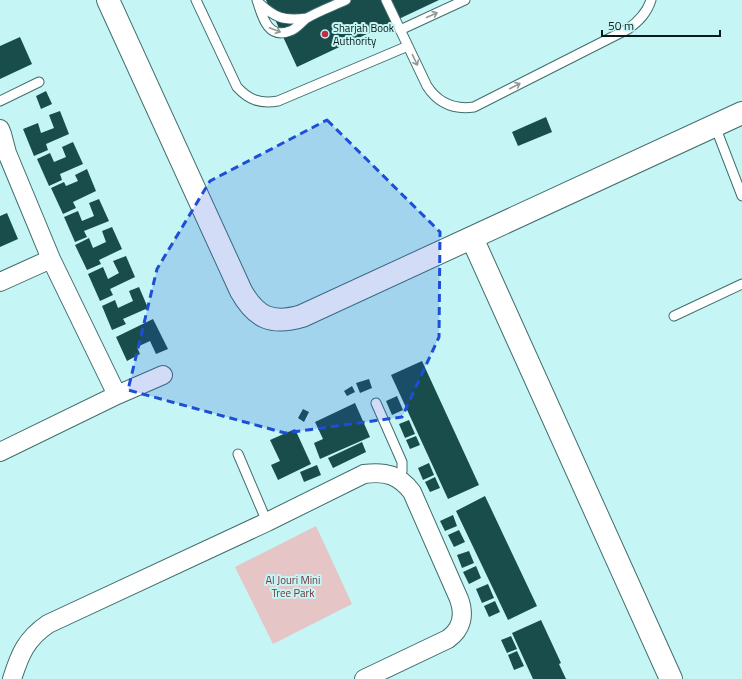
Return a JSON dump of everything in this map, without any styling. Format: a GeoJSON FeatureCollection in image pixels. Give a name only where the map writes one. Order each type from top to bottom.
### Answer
{"type":"FeatureCollection","features":[{"type":"Feature","properties":{"kind":"street"},"geometry":{"type":"LineString","coordinates":[[108,0],[241,291],[248,304],[259,314],[273,319],[287,320],[302,316],[742,113]]}},
{"type":"Feature","properties":{"kind":"street"},"geometry":{"type":"LineString","coordinates":[[0,129],[3,148],[51,259],[117,396]]}},
{"type":"Feature","properties":{"kind":"street"},"geometry":{"type":"LineString","coordinates":[[472,238],[671,679]]}},
{"type":"Feature","properties":{"kind":"street"},"geometry":{"type":"LineString","coordinates":[[0,282],[51,259]]}},
{"type":"Feature","properties":{"kind":"street"},"geometry":{"type":"LineString","coordinates":[[0,452],[163,375]]}},
{"type":"Feature","properties":{"kind":"street"},"geometry":{"type":"LineString","coordinates":[[12,679],[20,655],[25,646],[32,637],[48,624],[266,522],[364,474],[376,472],[388,474],[398,478],[406,484],[417,501],[459,599],[463,613],[459,628],[448,639],[364,679]]}},
{"type":"Feature","properties":{"kind":"lane"},"geometry":{"type":"LineString","coordinates":[[196,0],[237,87],[243,94],[259,102],[269,103],[278,101],[408,46]]}},
{"type":"Feature","properties":{"kind":"lane"},"geometry":{"type":"LineString","coordinates":[[257,1],[273,15],[279,18],[293,20],[306,18],[346,0]]}},
{"type":"Feature","properties":{"kind":"lane"},"geometry":{"type":"LineString","coordinates":[[386,0],[432,94],[446,105],[474,108],[637,23],[644,15],[651,0]]}},
{"type":"Feature","properties":{"kind":"lane"},"geometry":{"type":"LineString","coordinates":[[400,30],[465,0]]}},
{"type":"Feature","properties":{"kind":"lane"},"geometry":{"type":"LineString","coordinates":[[257,1],[265,23],[269,28],[276,32],[290,32],[306,18]]}},
{"type":"Feature","properties":{"kind":"lane"},"geometry":{"type":"LineString","coordinates":[[0,101],[39,82]]}},
{"type":"Feature","properties":{"kind":"lane"},"geometry":{"type":"LineString","coordinates":[[715,126],[742,196]]}},
{"type":"Feature","properties":{"kind":"lane"},"geometry":{"type":"LineString","coordinates":[[674,316],[742,284]]}},
{"type":"Feature","properties":{"kind":"lane"},"geometry":{"type":"LineString","coordinates":[[376,403],[402,462],[402,471],[398,478]]}},
{"type":"Feature","properties":{"kind":"lane"},"geometry":{"type":"LineString","coordinates":[[238,454],[266,522]]}},
{"type":"Feature","properties":{"kind":"highlighted area"},"geometry":{"type":"Polygon","coordinates":[[[327,120],[440,232],[439,337],[402,417],[285,433],[128,390],[157,269],[210,181],[327,120]]]}},
{"type":"Feature","properties":{"kind":"green space","name":"Al Jouri Mini Tree Park"},"geometry":{"type":"Polygon","coordinates":[[[316,526],[352,604],[273,644],[235,567],[316,526]]]}},
{"type":"Feature","properties":{"kind":"building","name":"Sharjah Book Authority"},"geometry":{"type":"Polygon","coordinates":[[[266,0],[439,0],[297,67],[266,0]]]}},
{"type":"Feature","properties":{"kind":"building"},"geometry":{"type":"Polygon","coordinates":[[[20,37],[32,64],[0,79],[0,46],[20,37]]]}},
{"type":"Feature","properties":{"kind":"building"},"geometry":{"type":"Polygon","coordinates":[[[46,91],[52,104],[41,109],[36,96],[46,91]]]}},
{"type":"Feature","properties":{"kind":"building"},"geometry":{"type":"Polygon","coordinates":[[[60,111],[69,134],[46,144],[48,150],[34,156],[23,129],[38,123],[41,133],[54,128],[49,115],[60,111]]]}},
{"type":"Feature","properties":{"kind":"building"},"geometry":{"type":"Polygon","coordinates":[[[546,117],[552,132],[518,146],[512,132],[546,117]]]}},
{"type":"Feature","properties":{"kind":"building"},"geometry":{"type":"Polygon","coordinates":[[[73,142],[83,164],[60,174],[62,180],[49,186],[37,159],[50,153],[54,162],[66,157],[62,147],[73,142]]]}},
{"type":"Feature","properties":{"kind":"building"},"geometry":{"type":"Polygon","coordinates":[[[87,169],[96,191],[73,202],[76,208],[63,214],[51,188],[64,182],[66,186],[78,181],[75,175],[87,169]]]}},
{"type":"Feature","properties":{"kind":"building"},"geometry":{"type":"Polygon","coordinates":[[[99,199],[109,221],[84,231],[87,237],[75,242],[64,217],[78,211],[82,221],[94,216],[89,203],[99,199]]]}},
{"type":"Feature","properties":{"kind":"building"},"geometry":{"type":"Polygon","coordinates":[[[7,213],[18,239],[0,247],[0,216],[7,213]]]}},
{"type":"Feature","properties":{"kind":"building"},"geometry":{"type":"Polygon","coordinates":[[[112,227],[122,249],[99,260],[101,264],[87,270],[75,245],[89,238],[93,248],[106,242],[102,231],[112,227]]]}},
{"type":"Feature","properties":{"kind":"building"},"geometry":{"type":"Polygon","coordinates":[[[126,256],[135,277],[110,289],[113,295],[100,301],[88,274],[103,267],[108,279],[119,273],[113,261],[126,256]]]}},
{"type":"Feature","properties":{"kind":"building"},"geometry":{"type":"Polygon","coordinates":[[[139,287],[148,308],[123,319],[126,324],[112,330],[102,306],[115,300],[118,308],[133,301],[129,291],[139,287]]]}},
{"type":"Feature","properties":{"kind":"building"},"geometry":{"type":"Polygon","coordinates":[[[153,319],[168,349],[156,354],[150,341],[137,347],[140,354],[127,361],[116,337],[153,319]]]}},
{"type":"Feature","properties":{"kind":"building"},"geometry":{"type":"Polygon","coordinates":[[[422,361],[479,485],[448,499],[391,375],[422,361]]]}},
{"type":"Feature","properties":{"kind":"building"},"geometry":{"type":"Polygon","coordinates":[[[369,379],[372,388],[360,393],[356,383],[369,379]]]}},
{"type":"Feature","properties":{"kind":"building"},"geometry":{"type":"Polygon","coordinates":[[[352,386],[355,392],[347,396],[344,391],[352,386]]]}},
{"type":"Feature","properties":{"kind":"building"},"geometry":{"type":"Polygon","coordinates":[[[397,396],[403,410],[392,415],[386,401],[397,396]]]}},
{"type":"Feature","properties":{"kind":"building"},"geometry":{"type":"Polygon","coordinates":[[[355,403],[370,437],[320,459],[314,443],[323,439],[315,422],[355,403]]]}},
{"type":"Feature","properties":{"kind":"building"},"geometry":{"type":"Polygon","coordinates":[[[303,409],[309,412],[304,422],[298,418],[303,409]]]}},
{"type":"Feature","properties":{"kind":"building"},"geometry":{"type":"Polygon","coordinates":[[[409,420],[415,434],[405,438],[399,424],[409,420]]]}},
{"type":"Feature","properties":{"kind":"building"},"geometry":{"type":"Polygon","coordinates":[[[295,429],[311,464],[278,480],[271,465],[280,461],[270,440],[295,429]]]}},
{"type":"Feature","properties":{"kind":"building"},"geometry":{"type":"Polygon","coordinates":[[[416,436],[420,445],[410,449],[406,440],[416,436]]]}},
{"type":"Feature","properties":{"kind":"building"},"geometry":{"type":"Polygon","coordinates":[[[362,442],[366,452],[333,468],[328,458],[362,442]]]}},
{"type":"Feature","properties":{"kind":"building"},"geometry":{"type":"Polygon","coordinates":[[[429,463],[434,475],[423,480],[418,468],[429,463]]]}},
{"type":"Feature","properties":{"kind":"building"},"geometry":{"type":"Polygon","coordinates":[[[317,465],[321,475],[304,482],[300,472],[317,465]]]}},
{"type":"Feature","properties":{"kind":"building"},"geometry":{"type":"Polygon","coordinates":[[[435,477],[440,488],[430,492],[425,482],[435,477]]]}},
{"type":"Feature","properties":{"kind":"building"},"geometry":{"type":"Polygon","coordinates":[[[485,496],[537,606],[508,620],[456,511],[485,496]]]}},
{"type":"Feature","properties":{"kind":"building"},"geometry":{"type":"Polygon","coordinates":[[[453,515],[457,526],[445,531],[440,521],[453,515]]]}},
{"type":"Feature","properties":{"kind":"building"},"geometry":{"type":"Polygon","coordinates":[[[459,530],[465,542],[454,547],[448,535],[459,530]]]}},
{"type":"Feature","properties":{"kind":"building"},"geometry":{"type":"Polygon","coordinates":[[[469,551],[474,563],[462,568],[457,555],[469,551]]]}},
{"type":"Feature","properties":{"kind":"building"},"geometry":{"type":"Polygon","coordinates":[[[476,566],[481,578],[469,584],[463,572],[476,566]]]}},
{"type":"Feature","properties":{"kind":"building"},"geometry":{"type":"Polygon","coordinates":[[[488,584],[494,598],[482,603],[476,589],[488,584]]]}},
{"type":"Feature","properties":{"kind":"building"},"geometry":{"type":"Polygon","coordinates":[[[495,601],[500,612],[489,617],[484,606],[495,601]]]}},
{"type":"Feature","properties":{"kind":"building"},"geometry":{"type":"Polygon","coordinates":[[[541,620],[561,663],[559,664],[566,679],[533,679],[512,633],[541,620]]]}},
{"type":"Feature","properties":{"kind":"building"},"geometry":{"type":"Polygon","coordinates":[[[511,636],[517,649],[507,653],[501,640],[511,636]]]}},
{"type":"Feature","properties":{"kind":"building"},"geometry":{"type":"Polygon","coordinates":[[[517,651],[524,666],[514,670],[508,655],[517,651]]]}},
{"type":"Feature","properties":{"kind":"place","name":"Sharjah Book Authority"},"geometry":{"type":"Point","coordinates":[325,34]}}]}
